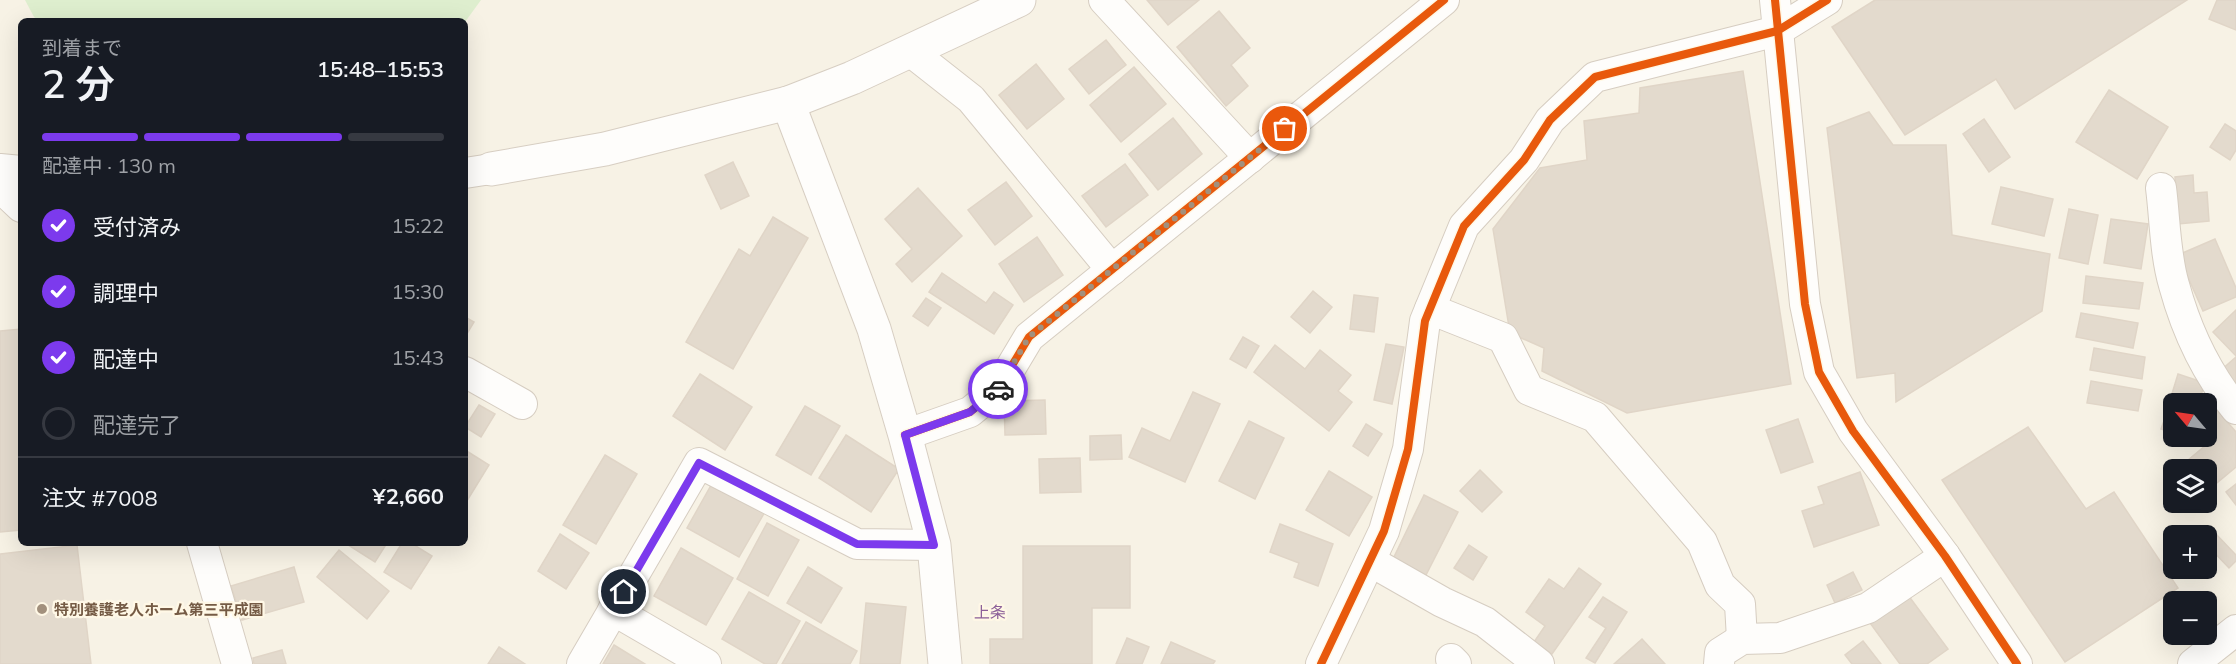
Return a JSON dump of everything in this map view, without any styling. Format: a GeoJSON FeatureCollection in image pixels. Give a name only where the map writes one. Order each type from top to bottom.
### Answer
{"type":"FeatureCollection","features":[{"type":"Feature","properties":{"kind":"street"},"geometry":{"type":"LineString","coordinates":[[478,171],[605,149],[788,104],[1019,0]]}},
{"type":"Feature","properties":{"kind":"street"},"geometry":{"type":"LineString","coordinates":[[1104,0],[1250,158]]}},
{"type":"Feature","properties":{"kind":"street"},"geometry":{"type":"LineString","coordinates":[[905,435],[970,412],[998,389],[1029,337],[1444,0]]}},
{"type":"Feature","properties":{"kind":"street"},"geometry":{"type":"LineString","coordinates":[[1775,0],[1804,304],[1819,372],[1853,431],[1945,556],[2017,664]]}},
{"type":"Feature","properties":{"kind":"street"},"geometry":{"type":"LineString","coordinates":[[1321,664],[1384,531],[1407,449],[1425,321],[1464,226],[1524,160],[1550,120],[1595,77],[1777,31],[1827,0]]}},
{"type":"Feature","properties":{"kind":"street"},"geometry":{"type":"LineString","coordinates":[[910,51],[971,99],[1112,270]]}},
{"type":"Feature","properties":{"kind":"street"},"geometry":{"type":"LineString","coordinates":[[788,104],[874,329],[905,435],[934,545],[945,664]]}},
{"type":"Feature","properties":{"kind":"street"},"geometry":{"type":"LineString","coordinates":[[0,169],[18,171]]}},
{"type":"Feature","properties":{"kind":"street"},"geometry":{"type":"LineString","coordinates":[[0,187],[18,204]]}},
{"type":"Feature","properties":{"kind":"street"},"geometry":{"type":"LineString","coordinates":[[2161,188],[2173,284],[2199,351],[2221,391],[2236,409]]}},
{"type":"Feature","properties":{"kind":"street"},"geometry":{"type":"LineString","coordinates":[[1430,309],[1503,338],[1529,390],[1595,417],[1702,542],[1720,585],[1740,604],[1742,639]]}},
{"type":"Feature","properties":{"kind":"street"},"geometry":{"type":"LineString","coordinates":[[468,374],[522,404]]}},
{"type":"Feature","properties":{"kind":"street"},"geometry":{"type":"LineString","coordinates":[[582,664],[699,463],[857,544],[934,545]]}},
{"type":"Feature","properties":{"kind":"street"},"geometry":{"type":"LineString","coordinates":[[203,546],[237,664]]}},
{"type":"Feature","properties":{"kind":"street"},"geometry":{"type":"LineString","coordinates":[[1719,664],[1720,653],[1742,639],[1780,638],[1868,608],[1945,556]]}},
{"type":"Feature","properties":{"kind":"street"},"geometry":{"type":"LineString","coordinates":[[1370,561],[1442,602],[1485,622],[1539,664]]}},
{"type":"Feature","properties":{"kind":"street"},"geometry":{"type":"LineString","coordinates":[[613,610],[706,664]]}},
{"type":"Feature","properties":{"kind":"street"},"geometry":{"type":"LineString","coordinates":[[2193,664],[2236,630]]}},
{"type":"Feature","properties":{"kind":"green space"},"geometry":{"type":"Polygon","coordinates":[[[25,0],[481,0],[468,18],[34,17],[25,0]]]}},
{"type":"Feature","properties":{"kind":"building"},"geometry":{"type":"Polygon","coordinates":[[[1147,0],[1199,0],[1168,25],[1147,0]]]}},
{"type":"Feature","properties":{"kind":"building"},"geometry":{"type":"Polygon","coordinates":[[[1875,0],[2187,0],[2015,109],[1996,79],[1905,135],[1832,27],[1875,0]]]}},
{"type":"Feature","properties":{"kind":"building"},"geometry":{"type":"Polygon","coordinates":[[[2217,0],[2236,0],[2236,30],[2209,19],[2217,0]]]}},
{"type":"Feature","properties":{"kind":"building"},"geometry":{"type":"Polygon","coordinates":[[[1219,11],[1250,48],[1231,65],[1248,86],[1226,106],[1177,47],[1219,11]]]}},
{"type":"Feature","properties":{"kind":"building"},"geometry":{"type":"Polygon","coordinates":[[[1106,40],[1126,65],[1089,94],[1069,69],[1106,40]]]}},
{"type":"Feature","properties":{"kind":"building"},"geometry":{"type":"Polygon","coordinates":[[[1036,64],[1064,99],[1027,129],[999,95],[1036,64]]]}},
{"type":"Feature","properties":{"kind":"building"},"geometry":{"type":"Polygon","coordinates":[[[1134,67],[1166,104],[1121,142],[1090,105],[1134,67]]]}},
{"type":"Feature","properties":{"kind":"building"},"geometry":{"type":"Polygon","coordinates":[[[1743,71],[1791,384],[1627,413],[1542,371],[1544,348],[1510,333],[1493,229],[1540,168],[1587,160],[1584,121],[1639,113],[1640,88],[1743,71]]]}},
{"type":"Feature","properties":{"kind":"building"},"geometry":{"type":"Polygon","coordinates":[[[2109,90],[2168,127],[2137,179],[2076,142],[2109,90]]]}},
{"type":"Feature","properties":{"kind":"building"},"geometry":{"type":"Polygon","coordinates":[[[1869,112],[1893,145],[1946,145],[1952,235],[2050,254],[2042,311],[1896,402],[1895,373],[1857,378],[1827,128],[1869,112]]]}},
{"type":"Feature","properties":{"kind":"building"},"geometry":{"type":"Polygon","coordinates":[[[1173,118],[1202,154],[1158,190],[1129,154],[1173,118]]]}},
{"type":"Feature","properties":{"kind":"building"},"geometry":{"type":"Polygon","coordinates":[[[1984,119],[2010,157],[1989,172],[1963,134],[1984,119]]]}},
{"type":"Feature","properties":{"kind":"building"},"geometry":{"type":"Polygon","coordinates":[[[2225,124],[2236,131],[2236,150],[2230,160],[2210,147],[2225,124]]]}},
{"type":"Feature","properties":{"kind":"building"},"geometry":{"type":"Polygon","coordinates":[[[733,162],[749,196],[721,209],[705,175],[733,162]]]}},
{"type":"Feature","properties":{"kind":"building"},"geometry":{"type":"Polygon","coordinates":[[[1125,164],[1148,195],[1106,227],[1082,196],[1125,164]]]}},
{"type":"Feature","properties":{"kind":"building"},"geometry":{"type":"Polygon","coordinates":[[[2193,175],[2194,193],[2207,192],[2209,221],[2178,224],[2175,177],[2193,175]]]}},
{"type":"Feature","properties":{"kind":"building"},"geometry":{"type":"Polygon","coordinates":[[[1006,182],[1032,216],[995,245],[968,210],[1006,182]]]}},
{"type":"Feature","properties":{"kind":"building"},"geometry":{"type":"Polygon","coordinates":[[[2001,187],[2053,199],[2044,236],[1992,224],[2001,187]]]}},
{"type":"Feature","properties":{"kind":"building"},"geometry":{"type":"Polygon","coordinates":[[[918,188],[962,236],[912,282],[896,264],[912,249],[885,219],[918,188]]]}},
{"type":"Feature","properties":{"kind":"building"},"geometry":{"type":"Polygon","coordinates":[[[2069,209],[2098,215],[2088,264],[2059,258],[2069,209]]]}},
{"type":"Feature","properties":{"kind":"building"},"geometry":{"type":"Polygon","coordinates":[[[773,217],[808,238],[733,369],[686,342],[739,249],[750,256],[773,217]]]}},
{"type":"Feature","properties":{"kind":"building"},"geometry":{"type":"Polygon","coordinates":[[[2111,219],[2148,224],[2141,269],[2104,263],[2111,219]]]}},
{"type":"Feature","properties":{"kind":"building"},"geometry":{"type":"Polygon","coordinates":[[[1037,237],[1063,275],[1024,302],[999,264],[1037,237]]]}},
{"type":"Feature","properties":{"kind":"building"},"geometry":{"type":"Polygon","coordinates":[[[2215,239],[2236,288],[2236,297],[2203,311],[2178,255],[2215,239]]]}},
{"type":"Feature","properties":{"kind":"building"},"geometry":{"type":"Polygon","coordinates":[[[942,273],[986,303],[994,292],[1013,305],[994,334],[929,292],[942,273]]]}},
{"type":"Feature","properties":{"kind":"building"},"geometry":{"type":"Polygon","coordinates":[[[2086,276],[2143,283],[2139,309],[2083,303],[2086,276]]]}},
{"type":"Feature","properties":{"kind":"building"},"geometry":{"type":"Polygon","coordinates":[[[1313,291],[1332,307],[1310,333],[1291,317],[1313,291]]]}},
{"type":"Feature","properties":{"kind":"building"},"geometry":{"type":"Polygon","coordinates":[[[1354,295],[1378,298],[1374,332],[1350,329],[1354,295]]]}},
{"type":"Feature","properties":{"kind":"building"},"geometry":{"type":"Polygon","coordinates":[[[926,298],[941,308],[928,326],[913,316],[926,298]]]}},
{"type":"Feature","properties":{"kind":"building"},"geometry":{"type":"Polygon","coordinates":[[[2236,310],[2236,356],[2213,332],[2236,310]]]}},
{"type":"Feature","properties":{"kind":"building"},"geometry":{"type":"Polygon","coordinates":[[[2081,313],[2138,323],[2133,348],[2076,337],[2081,313]]]}},
{"type":"Feature","properties":{"kind":"building"},"geometry":{"type":"Polygon","coordinates":[[[468,319],[474,322],[468,332],[468,319]]]}},
{"type":"Feature","properties":{"kind":"building"},"geometry":{"type":"Polygon","coordinates":[[[18,329],[18,530],[0,532],[0,331],[18,329]]]}},
{"type":"Feature","properties":{"kind":"building"},"geometry":{"type":"Polygon","coordinates":[[[1243,337],[1259,346],[1246,368],[1230,359],[1243,337]]]}},
{"type":"Feature","properties":{"kind":"building"},"geometry":{"type":"Polygon","coordinates":[[[1386,344],[1404,347],[1392,404],[1374,400],[1386,344]]]}},
{"type":"Feature","properties":{"kind":"building"},"geometry":{"type":"Polygon","coordinates":[[[1275,345],[1305,369],[1320,350],[1351,375],[1338,391],[1352,402],[1329,431],[1254,372],[1275,345]]]}},
{"type":"Feature","properties":{"kind":"building"},"geometry":{"type":"Polygon","coordinates":[[[2094,348],[2145,357],[2142,379],[2090,370],[2094,348]]]}},
{"type":"Feature","properties":{"kind":"building"},"geometry":{"type":"Polygon","coordinates":[[[2236,357],[2236,388],[2220,371],[2236,357]]]}},
{"type":"Feature","properties":{"kind":"building"},"geometry":{"type":"Polygon","coordinates":[[[700,374],[752,407],[725,450],[673,416],[700,374]]]}},
{"type":"Feature","properties":{"kind":"building"},"geometry":{"type":"Polygon","coordinates":[[[2178,374],[2205,383],[2202,393],[2172,393],[2178,374]]]}},
{"type":"Feature","properties":{"kind":"building"},"geometry":{"type":"Polygon","coordinates":[[[2091,381],[2142,390],[2138,411],[2087,403],[2091,381]]]}},
{"type":"Feature","properties":{"kind":"building"},"geometry":{"type":"Polygon","coordinates":[[[1193,392],[1220,404],[1185,482],[1129,457],[1142,428],[1170,441],[1193,392]]]}},
{"type":"Feature","properties":{"kind":"building"},"geometry":{"type":"Polygon","coordinates":[[[1045,400],[1046,434],[1005,435],[1004,401],[1045,400]]]}},
{"type":"Feature","properties":{"kind":"building"},"geometry":{"type":"Polygon","coordinates":[[[479,405],[495,414],[481,437],[468,429],[468,422],[479,405]]]}},
{"type":"Feature","properties":{"kind":"building"},"geometry":{"type":"Polygon","coordinates":[[[805,406],[840,426],[811,475],[776,455],[805,406]]]}},
{"type":"Feature","properties":{"kind":"building"},"geometry":{"type":"Polygon","coordinates":[[[2217,410],[2236,432],[2236,467],[2217,483],[2217,459],[2189,459],[2204,447],[2217,447],[2217,410]]]}},
{"type":"Feature","properties":{"kind":"building"},"geometry":{"type":"Polygon","coordinates":[[[1798,419],[1813,462],[1781,473],[1766,430],[1798,419]]]}},
{"type":"Feature","properties":{"kind":"building"},"geometry":{"type":"Polygon","coordinates":[[[1249,421],[1284,438],[1255,499],[1219,481],[1249,421]]]}},
{"type":"Feature","properties":{"kind":"building"},"geometry":{"type":"Polygon","coordinates":[[[1366,424],[1382,434],[1368,456],[1353,446],[1366,424]]]}},
{"type":"Feature","properties":{"kind":"building"},"geometry":{"type":"Polygon","coordinates":[[[2028,427],[2086,509],[2114,492],[2163,566],[2163,579],[2172,579],[2178,588],[2173,591],[2163,591],[2163,598],[2065,662],[1942,480],[2028,427]]]}},
{"type":"Feature","properties":{"kind":"building"},"geometry":{"type":"Polygon","coordinates":[[[846,435],[899,469],[871,512],[819,478],[846,435]]]}},
{"type":"Feature","properties":{"kind":"building"},"geometry":{"type":"Polygon","coordinates":[[[1121,435],[1122,459],[1090,460],[1090,436],[1121,435]]]}},
{"type":"Feature","properties":{"kind":"building"},"geometry":{"type":"Polygon","coordinates":[[[468,452],[489,465],[468,499],[468,452]]]}},
{"type":"Feature","properties":{"kind":"building"},"geometry":{"type":"Polygon","coordinates":[[[605,455],[637,474],[596,544],[563,525],[605,455]]]}},
{"type":"Feature","properties":{"kind":"building"},"geometry":{"type":"Polygon","coordinates":[[[1080,458],[1081,492],[1040,493],[1039,459],[1080,458]]]}},
{"type":"Feature","properties":{"kind":"building"},"geometry":{"type":"Polygon","coordinates":[[[1480,470],[1502,492],[1482,512],[1460,491],[1480,470]]]}},
{"type":"Feature","properties":{"kind":"building"},"geometry":{"type":"Polygon","coordinates":[[[1329,471],[1372,497],[1349,536],[1306,510],[1329,471]]]}},
{"type":"Feature","properties":{"kind":"building"},"geometry":{"type":"Polygon","coordinates":[[[1860,472],[1879,525],[1814,547],[1802,511],[1824,504],[1818,487],[1860,472]]]}},
{"type":"Feature","properties":{"kind":"building"},"geometry":{"type":"Polygon","coordinates":[[[714,480],[766,510],[739,557],[687,528],[714,480]]]}},
{"type":"Feature","properties":{"kind":"building"},"geometry":{"type":"Polygon","coordinates":[[[2236,484],[2236,505],[2226,492],[2236,484]]]}},
{"type":"Feature","properties":{"kind":"building"},"geometry":{"type":"Polygon","coordinates":[[[1424,495],[1458,512],[1426,575],[1393,559],[1424,495]]]}},
{"type":"Feature","properties":{"kind":"building"},"geometry":{"type":"Polygon","coordinates":[[[767,523],[799,540],[768,596],[737,579],[767,523]]]}},
{"type":"Feature","properties":{"kind":"building"},"geometry":{"type":"Polygon","coordinates":[[[1280,524],[1333,544],[1318,586],[1294,577],[1299,563],[1270,552],[1280,524]]]}},
{"type":"Feature","properties":{"kind":"building"},"geometry":{"type":"Polygon","coordinates":[[[560,534],[589,553],[566,589],[538,571],[560,534]]]}},
{"type":"Feature","properties":{"kind":"building"},"geometry":{"type":"Polygon","coordinates":[[[2217,535],[2236,555],[2236,561],[2229,568],[2217,555],[2217,535]]]}},
{"type":"Feature","properties":{"kind":"building"},"geometry":{"type":"Polygon","coordinates":[[[1469,545],[1487,557],[1473,580],[1454,568],[1469,545]]]}},
{"type":"Feature","properties":{"kind":"building","name":"特別養護老人ホーム第三平成園"},"geometry":{"type":"Polygon","coordinates":[[[77,546],[91,664],[0,664],[0,554],[77,546]]]}},
{"type":"Feature","properties":{"kind":"building"},"geometry":{"type":"Polygon","coordinates":[[[350,546],[385,546],[375,562],[350,546]]]}},
{"type":"Feature","properties":{"kind":"building"},"geometry":{"type":"Polygon","coordinates":[[[400,546],[416,546],[432,556],[411,589],[384,572],[400,546]]]}},
{"type":"Feature","properties":{"kind":"building"},"geometry":{"type":"Polygon","coordinates":[[[1023,546],[1130,546],[1130,608],[1092,608],[1092,664],[990,664],[990,639],[1023,639],[1023,546]]]}},
{"type":"Feature","properties":{"kind":"building"},"geometry":{"type":"Polygon","coordinates":[[[681,548],[733,578],[706,625],[654,596],[681,548]]]}},
{"type":"Feature","properties":{"kind":"building"},"geometry":{"type":"Polygon","coordinates":[[[339,550],[389,591],[367,619],[317,577],[339,550]]]}},
{"type":"Feature","properties":{"kind":"building"},"geometry":{"type":"Polygon","coordinates":[[[294,567],[304,602],[242,620],[231,586],[294,567]]]}},
{"type":"Feature","properties":{"kind":"building"},"geometry":{"type":"Polygon","coordinates":[[[808,567],[842,588],[821,623],[787,603],[808,567]]]}},
{"type":"Feature","properties":{"kind":"building"},"geometry":{"type":"Polygon","coordinates":[[[1579,568],[1601,584],[1552,654],[1534,642],[1545,626],[1526,612],[1549,579],[1564,589],[1579,568]]]}},
{"type":"Feature","properties":{"kind":"building"},"geometry":{"type":"Polygon","coordinates":[[[1853,572],[1862,590],[1835,603],[1827,585],[1853,572]]]}},
{"type":"Feature","properties":{"kind":"building"},"geometry":{"type":"Polygon","coordinates":[[[749,592],[800,621],[776,664],[765,664],[722,639],[749,592]]]}},
{"type":"Feature","properties":{"kind":"building"},"geometry":{"type":"Polygon","coordinates":[[[1908,595],[1948,649],[1927,664],[1900,664],[1870,623],[1908,595]]]}},
{"type":"Feature","properties":{"kind":"building"},"geometry":{"type":"Polygon","coordinates":[[[1603,597],[1627,612],[1595,663],[1586,658],[1606,628],[1589,617],[1603,597]]]}},
{"type":"Feature","properties":{"kind":"building"},"geometry":{"type":"Polygon","coordinates":[[[866,603],[906,607],[900,664],[860,664],[866,603]]]}},
{"type":"Feature","properties":{"kind":"building"},"geometry":{"type":"Polygon","coordinates":[[[806,622],[857,651],[850,664],[782,664],[806,622]]]}},
{"type":"Feature","properties":{"kind":"building"},"geometry":{"type":"Polygon","coordinates":[[[1127,638],[1149,647],[1142,664],[1116,664],[1127,638]]]}},
{"type":"Feature","properties":{"kind":"building"},"geometry":{"type":"Polygon","coordinates":[[[1642,639],[1665,664],[1614,664],[1642,639]]]}},
{"type":"Feature","properties":{"kind":"building"},"geometry":{"type":"Polygon","coordinates":[[[1863,641],[1881,664],[1852,664],[1845,655],[1863,641]]]}},
{"type":"Feature","properties":{"kind":"building"},"geometry":{"type":"Polygon","coordinates":[[[1171,642],[1215,661],[1213,664],[1161,664],[1171,642]]]}},
{"type":"Feature","properties":{"kind":"building"},"geometry":{"type":"Polygon","coordinates":[[[614,645],[645,664],[603,664],[614,645]]]}},
{"type":"Feature","properties":{"kind":"building"},"geometry":{"type":"Polygon","coordinates":[[[499,647],[525,664],[488,664],[499,647]]]}},
{"type":"Feature","properties":{"kind":"building"},"geometry":{"type":"Polygon","coordinates":[[[282,650],[286,664],[254,664],[253,658],[282,650]]]}},
{"type":"Feature","properties":{"kind":"cycle path"},"geometry":{"type":"LineString","coordinates":[[905,435],[970,412],[998,389],[1029,337],[1444,0]]}},
{"type":"Feature","properties":{"kind":"cycle path"},"geometry":{"type":"LineString","coordinates":[[1775,0],[1805,304],[1819,372],[1853,431],[1945,556],[2017,664]]}},
{"type":"Feature","properties":{"kind":"cycle path"},"geometry":{"type":"LineString","coordinates":[[1321,664],[1384,531],[1408,449],[1425,321],[1464,226],[1524,160],[1550,120],[1595,77],[1777,31],[1827,0]]}},
{"type":"Feature","properties":{"kind":"way so far"},"geometry":{"type":"LineString","coordinates":[[998,389],[1029,337],[1285,129]]}},
{"type":"Feature","properties":{"kind":"place","name":"特別養護老人ホーム第三平成園"},"geometry":{"type":"Point","coordinates":[42,609]}},
{"type":"Feature","properties":{"kind":"district","name":"上条"},"geometry":{"type":"Point","coordinates":[990,612]}},
{"type":"Feature","properties":{"kind":"route"},"geometry":{"type":"LineString","coordinates":[[624,592],[699,463],[857,544],[934,545],[905,435],[970,412],[998,389]]}}]}
